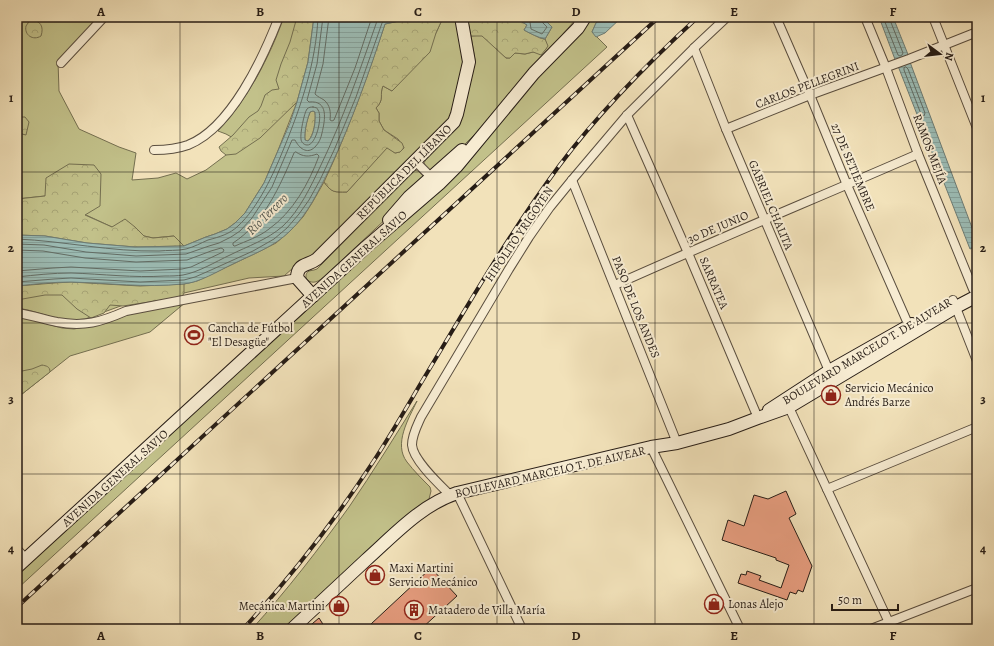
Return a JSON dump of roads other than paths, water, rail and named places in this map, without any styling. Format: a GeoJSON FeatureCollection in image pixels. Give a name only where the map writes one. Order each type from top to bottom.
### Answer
{"type":"FeatureCollection","features":[{"type":"Feature","properties":{"kind":"main road","name":"REPÚBLICA DEL LÍBANO"},"geometry":{"type":"LineString","coordinates":[[298,278],[298,270],[303,265],[313,263],[454,122],[469,62],[461,17]]}},
{"type":"Feature","properties":{"kind":"main road","name":"AVENIDA GENERAL SAVIO"},"geometry":{"type":"LineString","coordinates":[[21,563],[313,296],[366,246],[402,204],[435,181],[464,148],[500,114],[534,72],[578,28],[585,17]]}},
{"type":"Feature","properties":{"kind":"main road"},"geometry":{"type":"LineString","coordinates":[[298,278],[313,296]]}},
{"type":"Feature","properties":{"kind":"main road","name":"BOULEVARD MARCELO T. DE ALVEAR"},"geometry":{"type":"LineString","coordinates":[[292,629],[387,541],[429,506],[440,500],[453,494],[652,447],[677,443],[729,429],[758,418],[787,403],[976,290]]}},
{"type":"Feature","properties":{"kind":"main road","name":"BOULEVARD MARCELO T. DE ALVEAR"},"geometry":{"type":"LineString","coordinates":[[787,403],[829,371],[909,326],[954,304]]}},
{"type":"Feature","properties":{"kind":"street"},"geometry":{"type":"LineString","coordinates":[[62,63],[104,17]]}},
{"type":"Feature","properties":{"kind":"street"},"geometry":{"type":"LineString","coordinates":[[154,150],[166,150],[189,145],[209,132],[218,123],[235,103],[251,77],[266,49],[279,17]]}},
{"type":"Feature","properties":{"kind":"street","name":"HIPÓLITO YRIGOYEN"},"geometry":{"type":"LineString","coordinates":[[522,629],[453,494],[425,468],[416,455],[412,444],[415,429],[509,269],[540,222],[572,180],[627,115],[727,17]]}},
{"type":"Feature","properties":{"kind":"street","name":"27 DE SETIEMBRE"},"geometry":{"type":"LineString","coordinates":[[776,17],[847,185],[909,326]]}},
{"type":"Feature","properties":{"kind":"street","name":"RAMOS MEJÍA"},"geometry":{"type":"LineString","coordinates":[[865,17],[918,154],[976,290]]}},
{"type":"Feature","properties":{"kind":"street"},"geometry":{"type":"LineString","coordinates":[[933,17],[977,128]]}},
{"type":"Feature","properties":{"kind":"street"},"geometry":{"type":"LineString","coordinates":[[945,45],[977,32]]}},
{"type":"Feature","properties":{"kind":"street","name":"CARLOS PELLEGRINI"},"geometry":{"type":"LineString","coordinates":[[726,129],[810,95],[945,45]]}},
{"type":"Feature","properties":{"kind":"street","name":"GABRIEL CHALITA"},"geometry":{"type":"LineString","coordinates":[[694,48],[764,221],[829,371]]}},
{"type":"Feature","properties":{"kind":"street","name":"SARRATEA"},"geometry":{"type":"LineString","coordinates":[[627,115],[688,253],[758,418]]}},
{"type":"Feature","properties":{"kind":"street","name":"30 DE JUNIO"},"geometry":{"type":"LineString","coordinates":[[615,285],[918,154]]}},
{"type":"Feature","properties":{"kind":"street"},"geometry":{"type":"LineString","coordinates":[[415,161],[435,181]]}},
{"type":"Feature","properties":{"kind":"street","name":"PASO DE LOS ANDES"},"geometry":{"type":"LineString","coordinates":[[572,180],[677,443]]}},
{"type":"Feature","properties":{"kind":"street"},"geometry":{"type":"LineString","coordinates":[[17,313],[57,322],[82,324],[94,323],[106,320],[126,311],[298,278]]}},
{"type":"Feature","properties":{"kind":"street"},"geometry":{"type":"LineString","coordinates":[[954,304],[977,361]]}},
{"type":"Feature","properties":{"kind":"street"},"geometry":{"type":"LineString","coordinates":[[787,403],[890,626]]}},
{"type":"Feature","properties":{"kind":"street"},"geometry":{"type":"LineString","coordinates":[[827,489],[977,427]]}},
{"type":"Feature","properties":{"kind":"street"},"geometry":{"type":"LineString","coordinates":[[652,447],[740,629]]}},
{"type":"Feature","properties":{"kind":"street"},"geometry":{"type":"LineString","coordinates":[[17,549],[21,563]]}},
{"type":"Feature","properties":{"kind":"street"},"geometry":{"type":"LineString","coordinates":[[871,629],[890,626],[977,588]]}},
{"type":"Feature","properties":{"kind":"water","name":"Río Tercero"},"geometry":{"type":"Polygon","coordinates":[[[314,17],[418,17],[385,24],[360,97],[330,168],[308,209],[284,237],[263,250],[208,276],[189,283],[155,286],[64,282],[17,286],[17,235],[45,236],[87,243],[135,247],[184,246],[227,229],[235,223],[245,213],[264,183],[290,123],[308,62],[314,17]],[[310,112],[307,122],[305,140],[308,141],[312,136],[314,128],[315,112],[310,112]]]}},
{"type":"Feature","properties":{"kind":"water"},"geometry":{"type":"Polygon","coordinates":[[[514,17],[542,17],[552,27],[545,39],[524,30],[527,25],[514,17]]]}},
{"type":"Feature","properties":{"kind":"water"},"geometry":{"type":"Polygon","coordinates":[[[603,17],[622,17],[605,33],[596,37],[592,32],[596,23],[603,17]]]}},
{"type":"Feature","properties":{"kind":"water"},"geometry":{"type":"Polygon","coordinates":[[[879,17],[893,17],[909,57],[896,62],[879,17]]]}},
{"type":"Feature","properties":{"kind":"water"},"geometry":{"type":"Polygon","coordinates":[[[910,62],[977,241],[977,246],[970,249],[898,66],[910,62]]]}},
{"type":"Feature","properties":{"kind":"railway"},"geometry":{"type":"LineString","coordinates":[[17,607],[659,17]]}},
{"type":"Feature","properties":{"kind":"railway"},"geometry":{"type":"LineString","coordinates":[[243,629],[295,569],[328,527],[358,484],[391,433],[471,300],[522,219],[559,166],[591,126],[625,88],[698,17]]}},
{"type":"Feature","properties":{"kind":"place","name":"Cancha de Fútbol \"El Desagüe\""},"geometry":{"type":"Point","coordinates":[194,335]}},
{"type":"Feature","properties":{"kind":"place","name":"Servicio Mecánico Andrés Barze"},"geometry":{"type":"Point","coordinates":[831,395]}},
{"type":"Feature","properties":{"kind":"place","name":"Maxi Martini Servicio Mecánico"},"geometry":{"type":"Point","coordinates":[375,575]}},
{"type":"Feature","properties":{"kind":"place","name":"Lonas Alejo"},"geometry":{"type":"Point","coordinates":[714,604]}},
{"type":"Feature","properties":{"kind":"place","name":"Mecánica Martini"},"geometry":{"type":"Point","coordinates":[339,606]}},
{"type":"Feature","properties":{"kind":"place","name":"Matadero de Villa María"},"geometry":{"type":"Point","coordinates":[414,610]}}]}
